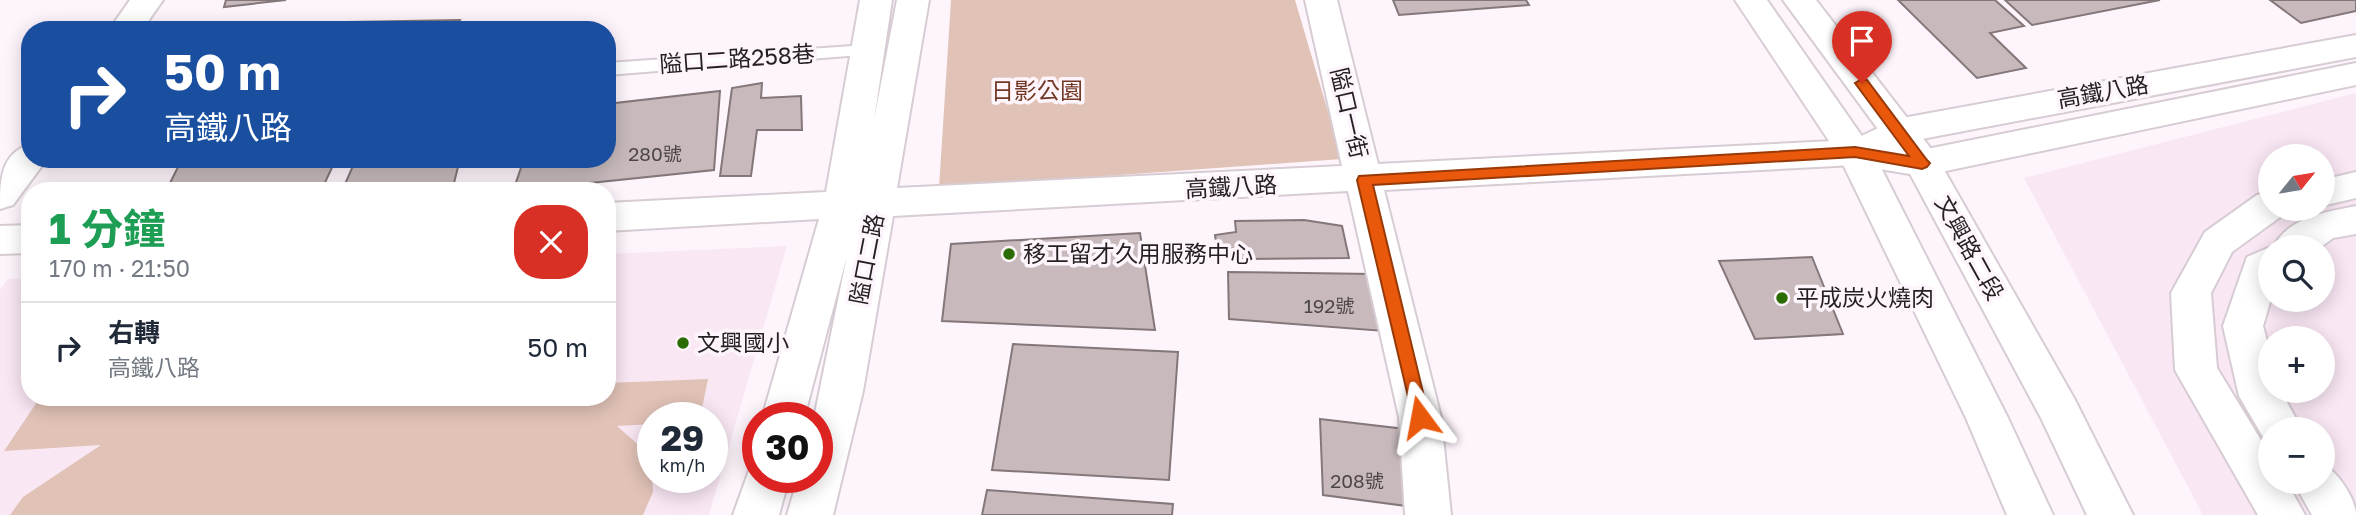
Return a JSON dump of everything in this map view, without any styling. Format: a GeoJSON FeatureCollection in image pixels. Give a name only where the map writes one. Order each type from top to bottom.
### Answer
{"type":"FeatureCollection","features":[{"type":"Feature","properties":{"kind":"street"},"geometry":{"type":"LineString","coordinates":[[132,21],[147,0]]}},
{"type":"Feature","properties":{"kind":"street","name":"隘口二路"},"geometry":{"type":"LineString","coordinates":[[810,515],[842,391],[860,206],[867,50],[876,0]]}},
{"type":"Feature","properties":{"kind":"street","name":"隘口二路"},"geometry":{"type":"LineString","coordinates":[[789,402],[860,206],[913,0]]}},
{"type":"Feature","properties":{"kind":"street","name":"隘口一街"},"geometry":{"type":"LineString","coordinates":[[1321,0],[1420,417],[1428,515]]}},
{"type":"Feature","properties":{"kind":"street"},"geometry":{"type":"LineString","coordinates":[[1751,0],[1855,152],[1987,418],[2029,515]]}},
{"type":"Feature","properties":{"kind":"street","name":"文興路二段"},"geometry":{"type":"LineString","coordinates":[[1799,0],[1922,163],[2059,411],[2110,515]]}},
{"type":"Feature","properties":{"kind":"street","name":"高鐵八路"},"geometry":{"type":"LineString","coordinates":[[1855,152],[1897,131],[2356,46]]}},
{"type":"Feature","properties":{"kind":"street","name":"高鐵八路"},"geometry":{"type":"LineString","coordinates":[[616,217],[1364,180],[1855,152],[1922,163],[2356,74]]}},
{"type":"Feature","properties":{"kind":"street"},"geometry":{"type":"LineString","coordinates":[[0,196],[22,168]]}},
{"type":"Feature","properties":{"kind":"street"},"geometry":{"type":"LineString","coordinates":[[2335,190],[2356,185]]}},
{"type":"Feature","properties":{"kind":"street"},"geometry":{"type":"LineString","coordinates":[[2258,214],[2218,242],[2191,293],[2196,370],[2282,515]]}},
{"type":"Feature","properties":{"kind":"street"},"geometry":{"type":"LineString","coordinates":[[2310,235],[2323,226],[2356,220]]}},
{"type":"Feature","properties":{"kind":"street"},"geometry":{"type":"LineString","coordinates":[[0,240],[21,239]]}},
{"type":"Feature","properties":{"kind":"street"},"geometry":{"type":"LineString","coordinates":[[2258,277],[2243,326],[2260,396],[2273,417]]}},
{"type":"Feature","properties":{"kind":"street"},"geometry":{"type":"LineString","coordinates":[[756,515],[762,493]]}},
{"type":"Feature","properties":{"kind":"street"},"geometry":{"type":"LineString","coordinates":[[2323,494],[2337,515]]}},
{"type":"Feature","properties":{"kind":"lane","name":"隘口二路258巷"},"geometry":{"type":"LineString","coordinates":[[616,68],[867,50]]}},
{"type":"Feature","properties":{"kind":"shaded area"},"geometry":{"type":"Polygon","coordinates":[[[2356,93],[2356,515],[2203,515],[2024,178],[2356,93]]]}},
{"type":"Feature","properties":{"kind":"shaded area","name":"文興國小"},"geometry":{"type":"Polygon","coordinates":[[[787,246],[728,449],[728,402],[637,402],[637,493],[715,493],[709,515],[0,515],[0,290],[8,279],[21,278],[21,406],[616,406],[616,254],[787,246]]]}},
{"type":"Feature","properties":{"kind":"green space","name":"日影公園"},"geometry":{"type":"Polygon","coordinates":[[[951,0],[1295,0],[1342,159],[939,188],[951,0]]]}},
{"type":"Feature","properties":{"kind":"green space","name":"文興國小"},"geometry":{"type":"Polygon","coordinates":[[[708,379],[703,402],[637,402],[637,425],[617,426],[637,444],[637,493],[653,493],[643,515],[10,515],[23,497],[101,445],[4,451],[34,406],[616,406],[616,383],[708,379]]]}},
{"type":"Feature","properties":{"kind":"building"},"geometry":{"type":"Polygon","coordinates":[[[226,0],[286,0],[224,7],[226,0]]]}},
{"type":"Feature","properties":{"kind":"building"},"geometry":{"type":"Polygon","coordinates":[[[1393,0],[1526,0],[1529,5],[1399,15],[1393,0]]]}},
{"type":"Feature","properties":{"kind":"building"},"geometry":{"type":"Polygon","coordinates":[[[1898,0],[1995,0],[2024,26],[1990,33],[2026,68],[1977,78],[1898,0]]]}},
{"type":"Feature","properties":{"kind":"building"},"geometry":{"type":"Polygon","coordinates":[[[2005,0],[2160,0],[2032,25],[2005,0]]]}},
{"type":"Feature","properties":{"kind":"building"},"geometry":{"type":"Polygon","coordinates":[[[2270,0],[2356,0],[2356,11],[2301,23],[2270,0]]]}},
{"type":"Feature","properties":{"kind":"building"},"geometry":{"type":"Polygon","coordinates":[[[762,83],[761,98],[801,96],[802,130],[757,130],[751,176],[720,176],[732,88],[762,83]]]}},
{"type":"Feature","properties":{"kind":"building"},"geometry":{"type":"Polygon","coordinates":[[[720,91],[714,170],[599,182],[516,182],[521,168],[616,168],[616,103],[720,91]]]}},
{"type":"Feature","properties":{"kind":"building"},"geometry":{"type":"Polygon","coordinates":[[[178,168],[332,168],[325,182],[170,182],[178,168]]]}},
{"type":"Feature","properties":{"kind":"building"},"geometry":{"type":"Polygon","coordinates":[[[352,168],[458,168],[454,182],[346,182],[352,168]]]}},
{"type":"Feature","properties":{"kind":"building"},"geometry":{"type":"Polygon","coordinates":[[[1304,220],[1342,226],[1349,258],[1241,259],[1238,249],[1217,248],[1215,235],[1236,232],[1235,221],[1304,220]]]}},
{"type":"Feature","properties":{"kind":"building"},"geometry":{"type":"Polygon","coordinates":[[[1140,233],[1155,330],[942,321],[951,244],[1140,233]]]}},
{"type":"Feature","properties":{"kind":"building","name":"平成炭火燒肉"},"geometry":{"type":"Polygon","coordinates":[[[1812,257],[1843,334],[1755,339],[1719,261],[1812,257]]]}},
{"type":"Feature","properties":{"kind":"building"},"geometry":{"type":"Polygon","coordinates":[[[1228,272],[1373,274],[1384,331],[1229,319],[1228,272]]]}},
{"type":"Feature","properties":{"kind":"building"},"geometry":{"type":"Polygon","coordinates":[[[1013,344],[1178,352],[1169,480],[992,470],[1013,344]]]}},
{"type":"Feature","properties":{"kind":"building"},"geometry":{"type":"Polygon","coordinates":[[[1320,419],[1405,429],[1414,507],[1323,495],[1320,419]]]}},
{"type":"Feature","properties":{"kind":"building"},"geometry":{"type":"Polygon","coordinates":[[[987,490],[1173,504],[1172,515],[982,515],[987,490]]]}},
{"type":"Feature","properties":{"kind":"place","name":"移工留才久用服務中心"},"geometry":{"type":"Point","coordinates":[1009,254]}},
{"type":"Feature","properties":{"kind":"place","name":"平成炭火燒肉"},"geometry":{"type":"Point","coordinates":[1782,298]}},
{"type":"Feature","properties":{"kind":"place","name":"文興國小"},"geometry":{"type":"Point","coordinates":[683,343]}},
{"type":"Feature","properties":{"kind":"route"},"geometry":{"type":"LineString","coordinates":[[1420,417],[1364,180],[1855,152],[1922,163],[1862,83]]}}]}
